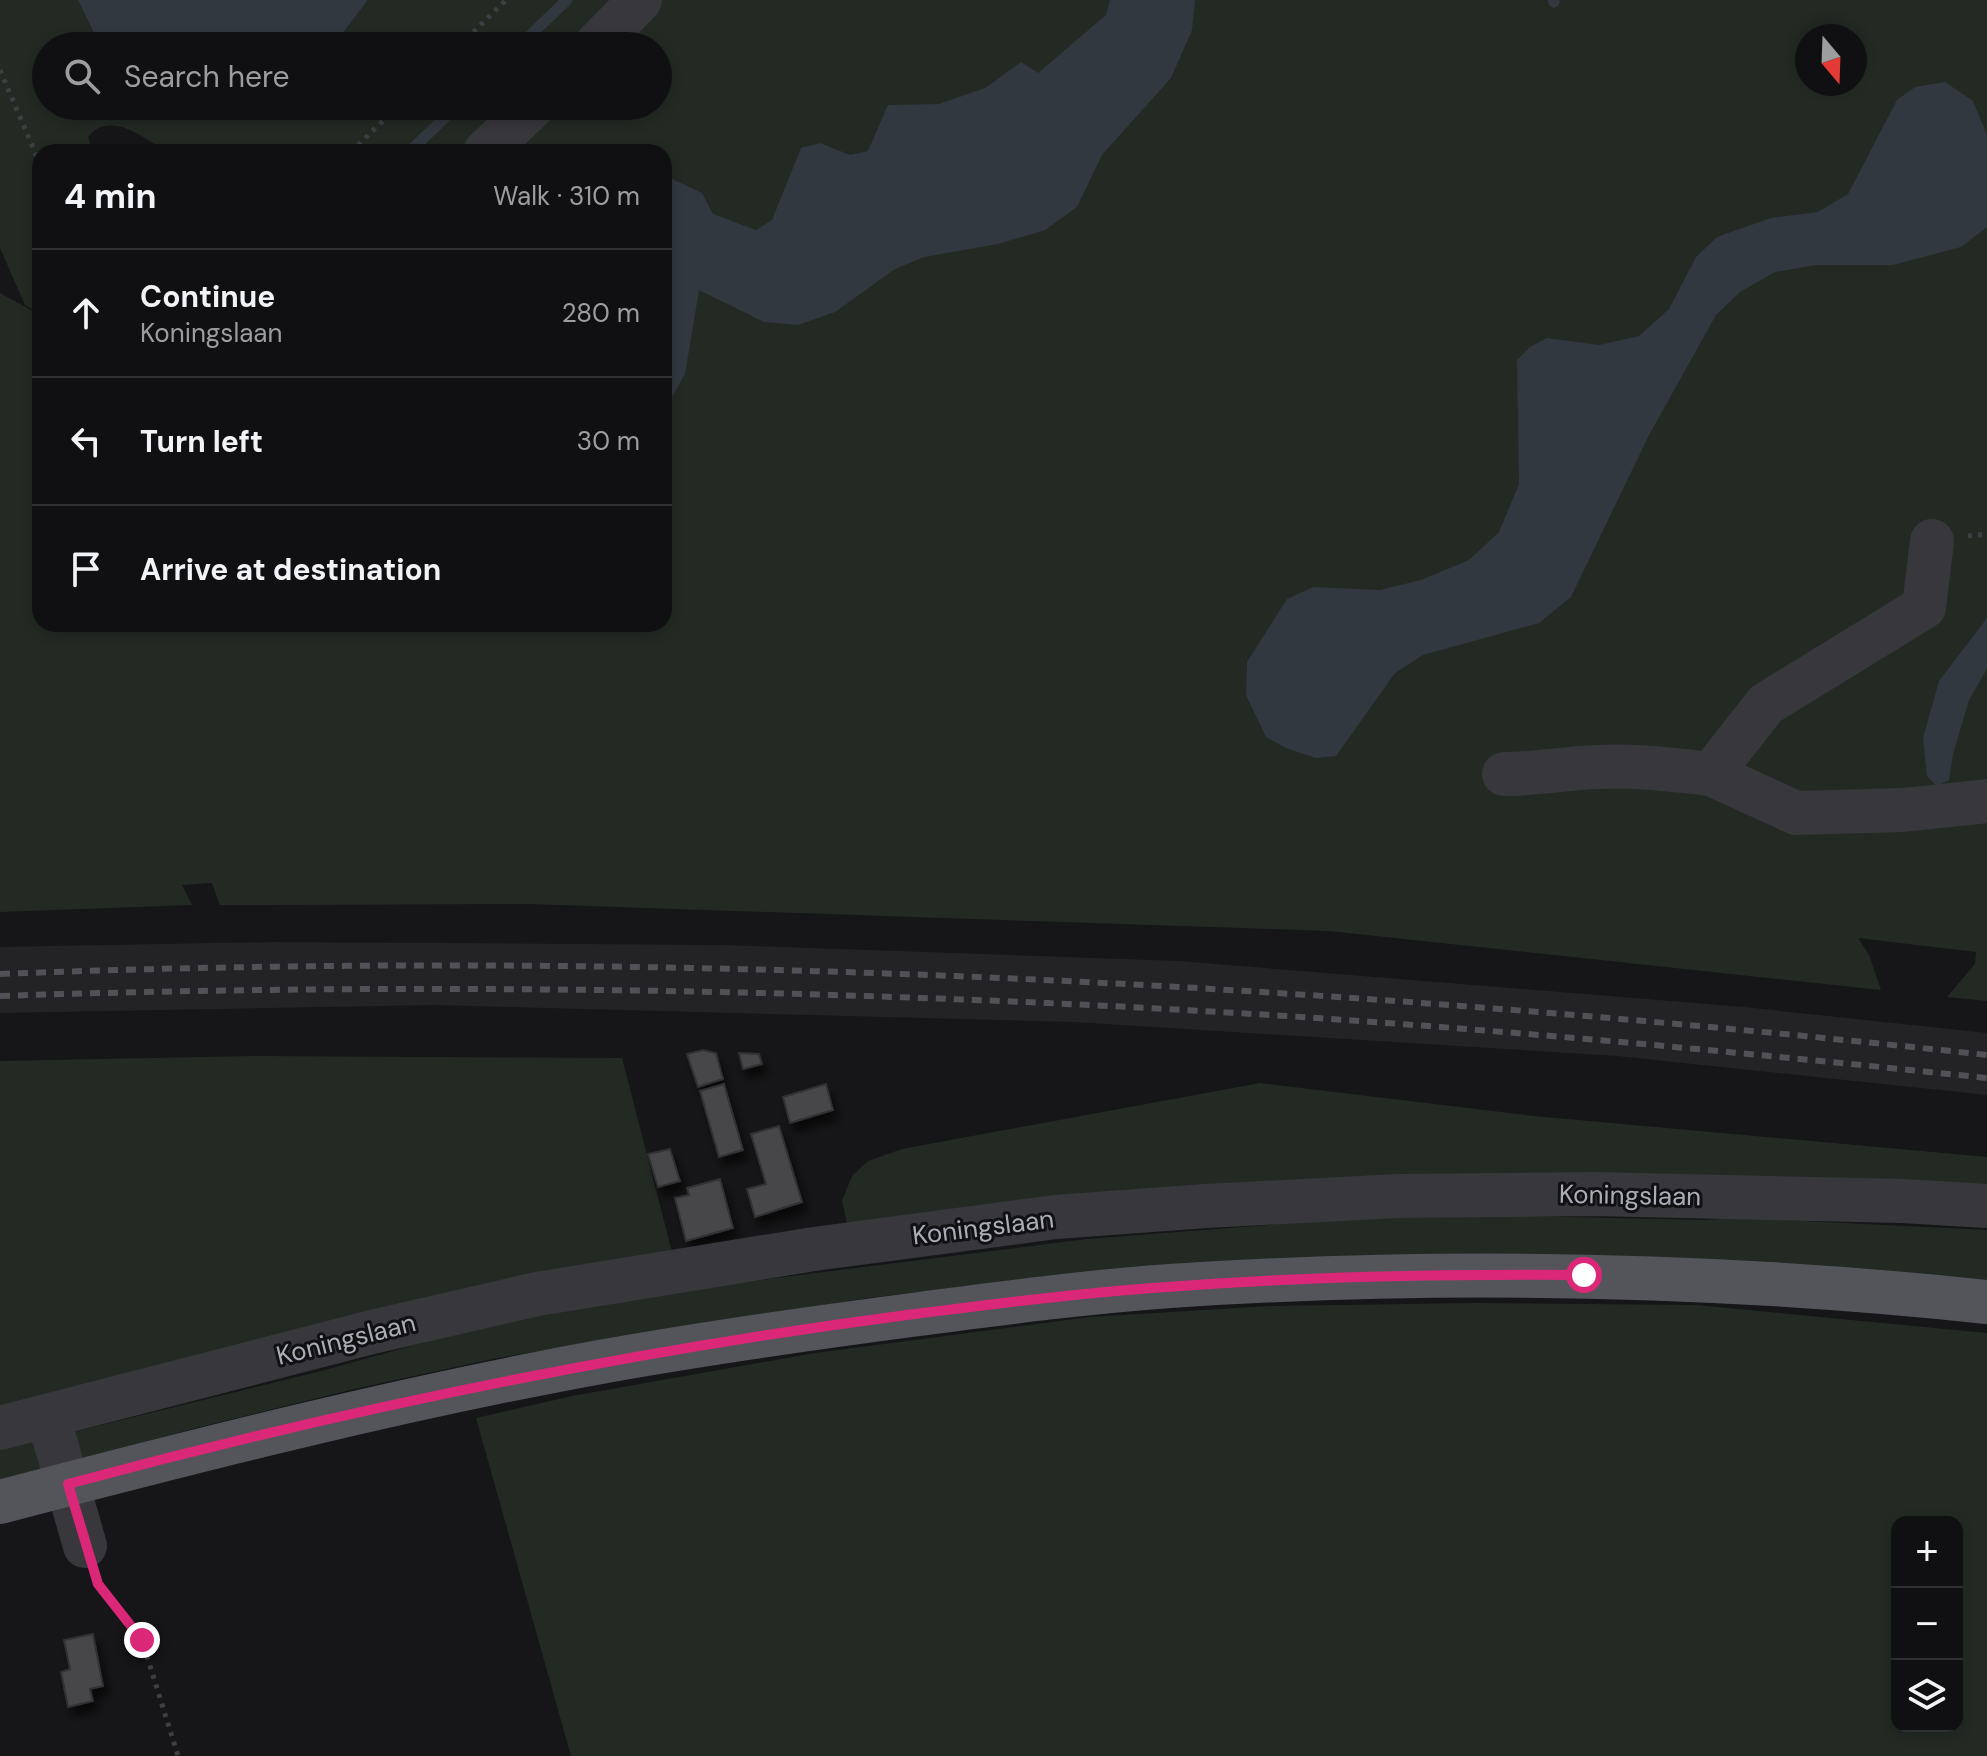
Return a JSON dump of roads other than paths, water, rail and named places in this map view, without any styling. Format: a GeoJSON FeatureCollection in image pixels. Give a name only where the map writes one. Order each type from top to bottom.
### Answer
{"type":"FeatureCollection","features":[{"type":"Feature","properties":{"kind":"main road"},"geometry":{"type":"LineString","coordinates":[[0,1502],[263,1435],[597,1363],[791,1330],[1167,1287],[1356,1277],[1584,1275],[1743,1281],[1987,1302]]}},
{"type":"Feature","properties":{"kind":"street"},"geometry":{"type":"LineString","coordinates":[[609,32],[640,0]]}},
{"type":"Feature","properties":{"kind":"street"},"geometry":{"type":"LineString","coordinates":[[493,144],[518,120]]}},
{"type":"Feature","properties":{"kind":"street"},"geometry":{"type":"LineString","coordinates":[[1711,774],[1766,704],[1924,607],[1932,541]]}},
{"type":"Feature","properties":{"kind":"street"},"geometry":{"type":"LineString","coordinates":[[1504,774],[1640,766],[1711,774],[1796,813],[1903,810],[1987,801]]}},
{"type":"Feature","properties":{"kind":"street","name":"Koningslaan"},"geometry":{"type":"LineString","coordinates":[[0,1428],[372,1332],[537,1294],[814,1249],[1056,1217],[1398,1196],[1594,1194],[1903,1201],[1987,1206]]}},
{"type":"Feature","properties":{"kind":"street"},"geometry":{"type":"LineString","coordinates":[[48,1416],[85,1546]]}},
{"type":"Feature","properties":{"kind":"waterway"},"geometry":{"type":"LineString","coordinates":[[534,32],[567,0]]}},
{"type":"Feature","properties":{"kind":"waterway"},"geometry":{"type":"LineString","coordinates":[[417,144],[442,120]]}},
{"type":"Feature","properties":{"kind":"railway"},"geometry":{"type":"LineString","coordinates":[[0,974],[249,967],[498,966],[746,969],[995,978],[1492,1008],[1987,1055]]}},
{"type":"Feature","properties":{"kind":"railway"},"geometry":{"type":"LineString","coordinates":[[0,996],[476,989],[953,999],[1270,1015],[1449,1028],[1987,1078]]}}]}
